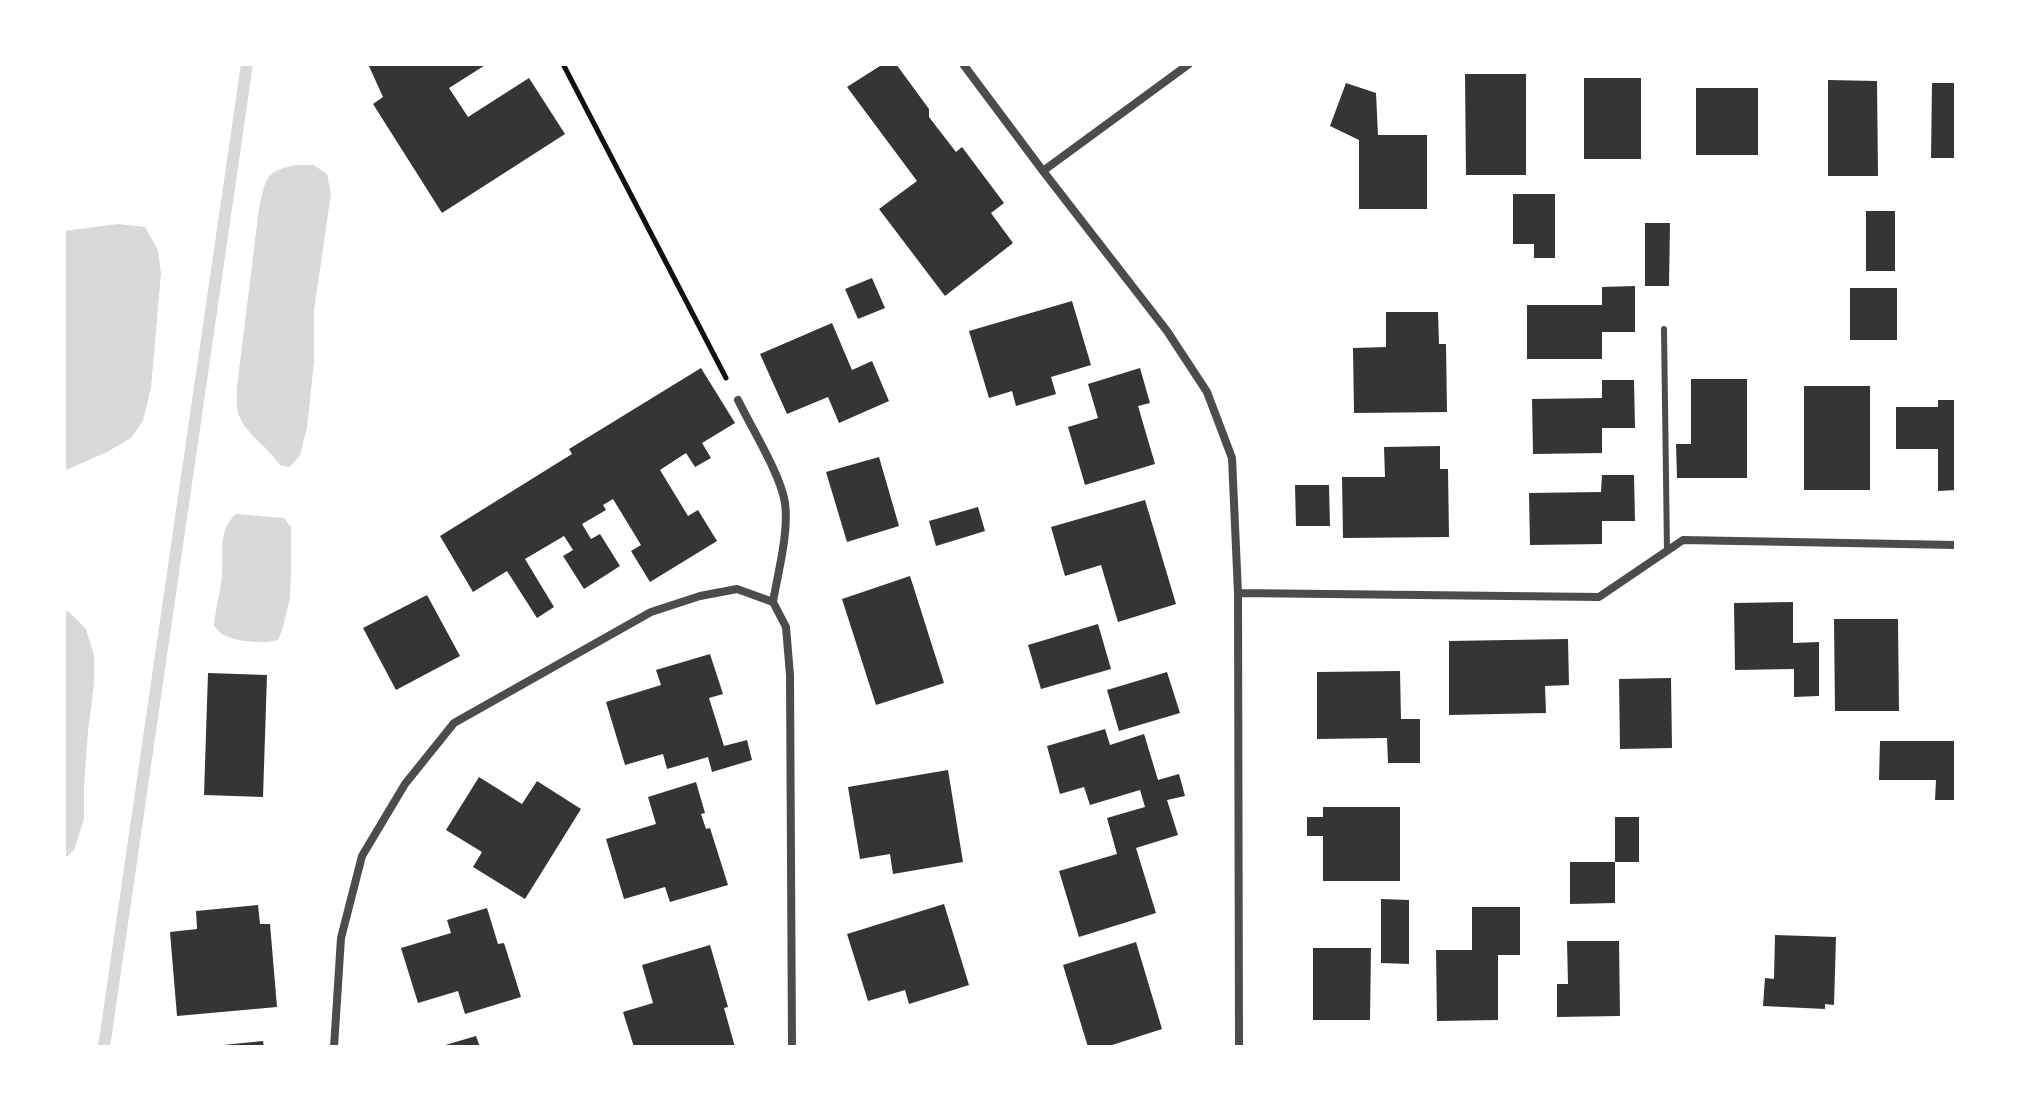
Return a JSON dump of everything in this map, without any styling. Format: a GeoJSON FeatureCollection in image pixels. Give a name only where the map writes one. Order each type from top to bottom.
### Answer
{"type":"FeatureCollection","features":[{"type":"Feature","properties":{"kind":"street"},"geometry":{"type":"LineString","coordinates":[[963,64],[1167,331],[1207,392],[1232,458],[1238,593],[1239,1047]]}},
{"type":"Feature","properties":{"kind":"street"},"geometry":{"type":"LineString","coordinates":[[1043,171],[1189,64]]}},
{"type":"Feature","properties":{"kind":"street"},"geometry":{"type":"LineString","coordinates":[[738,400],[774,472],[784,500],[786,523],[773,602],[786,627],[790,675],[792,1047]]}},
{"type":"Feature","properties":{"kind":"street"},"geometry":{"type":"LineString","coordinates":[[1238,593],[1599,597],[1683,540],[1956,545]]}},
{"type":"Feature","properties":{"kind":"street"},"geometry":{"type":"LineString","coordinates":[[334,1047],[341,938],[362,856],[405,784],[454,723],[651,612],[700,596],[737,589],[773,602]]}},
{"type":"Feature","properties":{"kind":"lane"},"geometry":{"type":"LineString","coordinates":[[1664,329],[1667,551]]}},
{"type":"Feature","properties":{"kind":"path"},"geometry":{"type":"LineString","coordinates":[[563,64],[738,400]]}},
{"type":"Feature","properties":{"kind":"shaded area"},"geometry":{"type":"Polygon","coordinates":[[[296,165],[314,165],[327,174],[331,194],[314,310],[314,362],[307,428],[300,455],[290,467],[280,465],[243,423],[237,407],[237,387],[263,190],[272,174],[296,165]]]}},
{"type":"Feature","properties":{"kind":"shaded area"},"geometry":{"type":"Polygon","coordinates":[[[118,224],[145,227],[158,250],[161,273],[151,388],[143,421],[131,438],[64,471],[64,231],[118,224]]]}},
{"type":"Feature","properties":{"kind":"shaded area"},"geometry":{"type":"Polygon","coordinates":[[[236,514],[284,518],[291,527],[290,598],[278,640],[258,642],[236,639],[214,626],[224,535],[236,514]]]}},
{"type":"Feature","properties":{"kind":"shaded area"},"geometry":{"type":"Polygon","coordinates":[[[64,610],[86,629],[94,655],[94,684],[88,731],[84,819],[74,850],[64,859],[64,610]]]}},
{"type":"Feature","properties":{"kind":"building"},"geometry":{"type":"Polygon","coordinates":[[[368,64],[487,64],[449,88],[468,117],[529,78],[565,134],[442,213],[373,104],[383,97],[368,64]]]}},
{"type":"Feature","properties":{"kind":"building"},"geometry":{"type":"Polygon","coordinates":[[[883,64],[896,64],[929,109],[929,117],[956,152],[962,147],[1004,203],[991,213],[1013,243],[945,296],[879,209],[917,181],[847,87],[883,64]]]}},
{"type":"Feature","properties":{"kind":"building"},"geometry":{"type":"Polygon","coordinates":[[[1465,74],[1526,74],[1526,175],[1466,175],[1465,74]]]}},
{"type":"Feature","properties":{"kind":"building"},"geometry":{"type":"Polygon","coordinates":[[[1584,78],[1641,78],[1641,159],[1584,159],[1584,78]]]}},
{"type":"Feature","properties":{"kind":"building"},"geometry":{"type":"Polygon","coordinates":[[[1828,80],[1877,81],[1878,176],[1828,176],[1828,80]]]}},
{"type":"Feature","properties":{"kind":"building"},"geometry":{"type":"Polygon","coordinates":[[[1346,83],[1376,93],[1378,135],[1427,135],[1427,209],[1359,209],[1359,140],[1330,126],[1346,83]]]}},
{"type":"Feature","properties":{"kind":"building"},"geometry":{"type":"Polygon","coordinates":[[[1932,83],[1956,83],[1956,158],[1931,158],[1932,83]]]}},
{"type":"Feature","properties":{"kind":"building"},"geometry":{"type":"Polygon","coordinates":[[[1696,88],[1758,88],[1758,155],[1696,155],[1696,88]]]}},
{"type":"Feature","properties":{"kind":"building"},"geometry":{"type":"Polygon","coordinates":[[[1513,194],[1555,194],[1555,258],[1534,258],[1534,244],[1513,244],[1513,194]]]}},
{"type":"Feature","properties":{"kind":"building"},"geometry":{"type":"Polygon","coordinates":[[[1866,211],[1895,211],[1895,271],[1866,271],[1866,211]]]}},
{"type":"Feature","properties":{"kind":"building"},"geometry":{"type":"Polygon","coordinates":[[[1645,223],[1670,223],[1669,286],[1645,286],[1645,223]]]}},
{"type":"Feature","properties":{"kind":"building"},"geometry":{"type":"Polygon","coordinates":[[[872,278],[885,308],[858,319],[845,289],[872,278]]]}},
{"type":"Feature","properties":{"kind":"building"},"geometry":{"type":"Polygon","coordinates":[[[1635,286],[1635,332],[1602,332],[1602,359],[1527,359],[1527,305],[1602,305],[1602,287],[1635,286]]]}},
{"type":"Feature","properties":{"kind":"building"},"geometry":{"type":"Polygon","coordinates":[[[1850,288],[1897,288],[1897,340],[1850,340],[1850,288]]]}},
{"type":"Feature","properties":{"kind":"building"},"geometry":{"type":"Polygon","coordinates":[[[1072,301],[1091,365],[1051,377],[1056,394],[1016,406],[1012,391],[989,398],[969,331],[1072,301]]]}},
{"type":"Feature","properties":{"kind":"building"},"geometry":{"type":"Polygon","coordinates":[[[1386,312],[1438,312],[1439,344],[1446,344],[1447,412],[1354,413],[1353,348],[1386,347],[1386,312]]]}},
{"type":"Feature","properties":{"kind":"building"},"geometry":{"type":"Polygon","coordinates":[[[832,323],[852,370],[872,361],[889,401],[839,423],[828,397],[787,414],[760,354],[832,323]]]}},
{"type":"Feature","properties":{"kind":"building"},"geometry":{"type":"Polygon","coordinates":[[[701,368],[735,423],[702,443],[711,458],[695,467],[686,453],[660,470],[688,516],[698,510],[717,541],[650,582],[631,551],[641,545],[613,499],[603,505],[606,510],[582,524],[591,539],[600,534],[620,566],[584,589],[563,556],[573,550],[564,536],[525,559],[554,607],[537,618],[507,571],[473,592],[440,536],[572,454],[569,449],[701,368]]]}},
{"type":"Feature","properties":{"kind":"building"},"geometry":{"type":"Polygon","coordinates":[[[1140,368],[1150,403],[1138,406],[1155,464],[1085,485],[1068,427],[1098,418],[1088,384],[1140,368]]]}},
{"type":"Feature","properties":{"kind":"building"},"geometry":{"type":"Polygon","coordinates":[[[1691,379],[1747,379],[1747,478],[1677,478],[1676,444],[1691,444],[1691,379]]]}},
{"type":"Feature","properties":{"kind":"building"},"geometry":{"type":"Polygon","coordinates":[[[1602,380],[1634,380],[1635,428],[1602,428],[1602,453],[1533,454],[1532,399],[1602,398],[1602,380]]]}},
{"type":"Feature","properties":{"kind":"building"},"geometry":{"type":"Polygon","coordinates":[[[1804,386],[1870,386],[1870,490],[1804,490],[1804,386]]]}},
{"type":"Feature","properties":{"kind":"building"},"geometry":{"type":"Polygon","coordinates":[[[1938,400],[1956,400],[1956,490],[1938,491],[1938,449],[1896,449],[1896,407],[1938,407],[1938,400]]]}},
{"type":"Feature","properties":{"kind":"building"},"geometry":{"type":"Polygon","coordinates":[[[1440,446],[1440,469],[1448,469],[1449,537],[1343,538],[1342,477],[1385,477],[1384,447],[1440,446]]]}},
{"type":"Feature","properties":{"kind":"building"},"geometry":{"type":"Polygon","coordinates":[[[879,457],[899,526],[847,542],[826,472],[879,457]]]}},
{"type":"Feature","properties":{"kind":"building"},"geometry":{"type":"Polygon","coordinates":[[[1602,475],[1634,475],[1635,521],[1602,521],[1602,544],[1530,545],[1529,493],[1601,492],[1602,475]]]}},
{"type":"Feature","properties":{"kind":"building"},"geometry":{"type":"Polygon","coordinates":[[[1295,485],[1329,485],[1330,526],[1296,526],[1295,485]]]}},
{"type":"Feature","properties":{"kind":"building"},"geometry":{"type":"Polygon","coordinates":[[[1145,500],[1176,604],[1118,622],[1101,565],[1065,576],[1051,527],[1145,500]]]}},
{"type":"Feature","properties":{"kind":"building"},"geometry":{"type":"Polygon","coordinates":[[[978,507],[985,531],[936,546],[929,521],[978,507]]]}},
{"type":"Feature","properties":{"kind":"building"},"geometry":{"type":"Polygon","coordinates":[[[910,576],[944,683],[876,705],[842,599],[910,576]]]}},
{"type":"Feature","properties":{"kind":"building"},"geometry":{"type":"Polygon","coordinates":[[[427,595],[460,656],[396,690],[363,628],[427,595]]]}},
{"type":"Feature","properties":{"kind":"building"},"geometry":{"type":"Polygon","coordinates":[[[1793,602],[1793,643],[1819,642],[1819,696],[1794,697],[1794,669],[1735,670],[1734,603],[1793,602]]]}},
{"type":"Feature","properties":{"kind":"building"},"geometry":{"type":"Polygon","coordinates":[[[1834,619],[1898,619],[1899,711],[1835,711],[1834,619]]]}},
{"type":"Feature","properties":{"kind":"building"},"geometry":{"type":"Polygon","coordinates":[[[1098,624],[1111,669],[1041,689],[1028,645],[1098,624]]]}},
{"type":"Feature","properties":{"kind":"building"},"geometry":{"type":"Polygon","coordinates":[[[1568,639],[1569,685],[1545,686],[1546,713],[1449,715],[1449,641],[1568,639]]]}},
{"type":"Feature","properties":{"kind":"building"},"geometry":{"type":"Polygon","coordinates":[[[710,654],[723,694],[709,698],[724,746],[747,740],[752,760],[712,772],[708,757],[667,769],[663,754],[625,765],[606,702],[661,685],[656,670],[710,654]]]}},
{"type":"Feature","properties":{"kind":"building"},"geometry":{"type":"Polygon","coordinates":[[[1400,671],[1401,719],[1420,719],[1420,763],[1388,763],[1387,738],[1317,739],[1317,672],[1400,671]]]}},
{"type":"Feature","properties":{"kind":"building"},"geometry":{"type":"Polygon","coordinates":[[[1167,672],[1180,713],[1119,731],[1107,690],[1167,672]]]}},
{"type":"Feature","properties":{"kind":"building"},"geometry":{"type":"Polygon","coordinates":[[[208,673],[267,675],[263,797],[204,795],[208,673]]]}},
{"type":"Feature","properties":{"kind":"building"},"geometry":{"type":"Polygon","coordinates":[[[1671,678],[1672,748],[1620,749],[1619,679],[1671,678]]]}},
{"type":"Feature","properties":{"kind":"building"},"geometry":{"type":"Polygon","coordinates":[[[1105,729],[1110,745],[1144,734],[1158,780],[1179,774],[1185,796],[1167,800],[1178,835],[1136,848],[1156,913],[1079,937],[1059,871],[1117,854],[1107,818],[1145,807],[1140,790],[1090,805],[1084,787],[1060,794],[1047,746],[1105,729]]]}},
{"type":"Feature","properties":{"kind":"building"},"geometry":{"type":"Polygon","coordinates":[[[1880,741],[1956,741],[1956,800],[1935,800],[1936,780],[1879,780],[1880,741]]]}},
{"type":"Feature","properties":{"kind":"building"},"geometry":{"type":"Polygon","coordinates":[[[948,770],[963,862],[893,874],[890,854],[860,859],[848,787],[948,770]]]}},
{"type":"Feature","properties":{"kind":"building"},"geometry":{"type":"Polygon","coordinates":[[[479,777],[522,804],[537,781],[581,809],[525,899],[473,867],[482,852],[446,830],[479,777]]]}},
{"type":"Feature","properties":{"kind":"building"},"geometry":{"type":"Polygon","coordinates":[[[696,782],[705,813],[701,814],[706,829],[710,828],[728,885],[670,902],[665,887],[624,899],[606,839],[656,824],[648,797],[696,782]]]}},
{"type":"Feature","properties":{"kind":"building"},"geometry":{"type":"Polygon","coordinates":[[[1323,807],[1400,807],[1400,881],[1323,881],[1323,836],[1307,836],[1307,817],[1323,817],[1323,807]]]}},
{"type":"Feature","properties":{"kind":"building"},"geometry":{"type":"Polygon","coordinates":[[[1615,817],[1639,817],[1639,862],[1615,862],[1615,817]]]}},
{"type":"Feature","properties":{"kind":"building"},"geometry":{"type":"Polygon","coordinates":[[[1570,862],[1615,862],[1615,903],[1570,904],[1570,862]]]}},
{"type":"Feature","properties":{"kind":"building"},"geometry":{"type":"Polygon","coordinates":[[[1381,899],[1409,900],[1409,964],[1381,963],[1381,899]]]}},
{"type":"Feature","properties":{"kind":"building"},"geometry":{"type":"Polygon","coordinates":[[[944,904],[969,985],[909,1004],[905,990],[868,1001],[847,934],[944,904]]]}},
{"type":"Feature","properties":{"kind":"building"},"geometry":{"type":"Polygon","coordinates":[[[258,905],[260,924],[270,924],[277,1007],[177,1016],[170,932],[197,929],[196,911],[258,905]]]}},
{"type":"Feature","properties":{"kind":"building"},"geometry":{"type":"Polygon","coordinates":[[[1472,907],[1520,907],[1520,955],[1498,955],[1498,1020],[1437,1021],[1436,950],[1472,950],[1472,907]]]}},
{"type":"Feature","properties":{"kind":"building"},"geometry":{"type":"Polygon","coordinates":[[[487,908],[498,944],[504,943],[521,997],[465,1014],[458,991],[418,1003],[401,948],[451,933],[447,920],[487,908]]]}},
{"type":"Feature","properties":{"kind":"building"},"geometry":{"type":"Polygon","coordinates":[[[1775,935],[1836,937],[1834,1005],[1825,1004],[1825,1009],[1763,1006],[1765,978],[1774,979],[1775,935]]]}},
{"type":"Feature","properties":{"kind":"building"},"geometry":{"type":"Polygon","coordinates":[[[1567,941],[1619,941],[1620,1016],[1557,1017],[1557,984],[1568,984],[1567,941]]]}},
{"type":"Feature","properties":{"kind":"building"},"geometry":{"type":"Polygon","coordinates":[[[1136,942],[1162,1029],[1106,1047],[1088,1047],[1063,965],[1136,942]]]}},
{"type":"Feature","properties":{"kind":"building"},"geometry":{"type":"Polygon","coordinates":[[[710,945],[728,1007],[724,1008],[735,1047],[634,1047],[623,1012],[653,1003],[642,965],[710,945]]]}},
{"type":"Feature","properties":{"kind":"building"},"geometry":{"type":"Polygon","coordinates":[[[1313,948],[1371,948],[1370,1020],[1313,1020],[1313,948]]]}},
{"type":"Feature","properties":{"kind":"building"},"geometry":{"type":"Polygon","coordinates":[[[476,1036],[480,1047],[442,1046],[476,1036]]]}},
{"type":"Feature","properties":{"kind":"building"},"geometry":{"type":"Polygon","coordinates":[[[263,1041],[264,1047],[223,1045],[263,1041]]]}},
{"type":"Feature","properties":{"kind":"waterway"},"geometry":{"type":"LineString","coordinates":[[104,1047],[247,64]]}}]}
